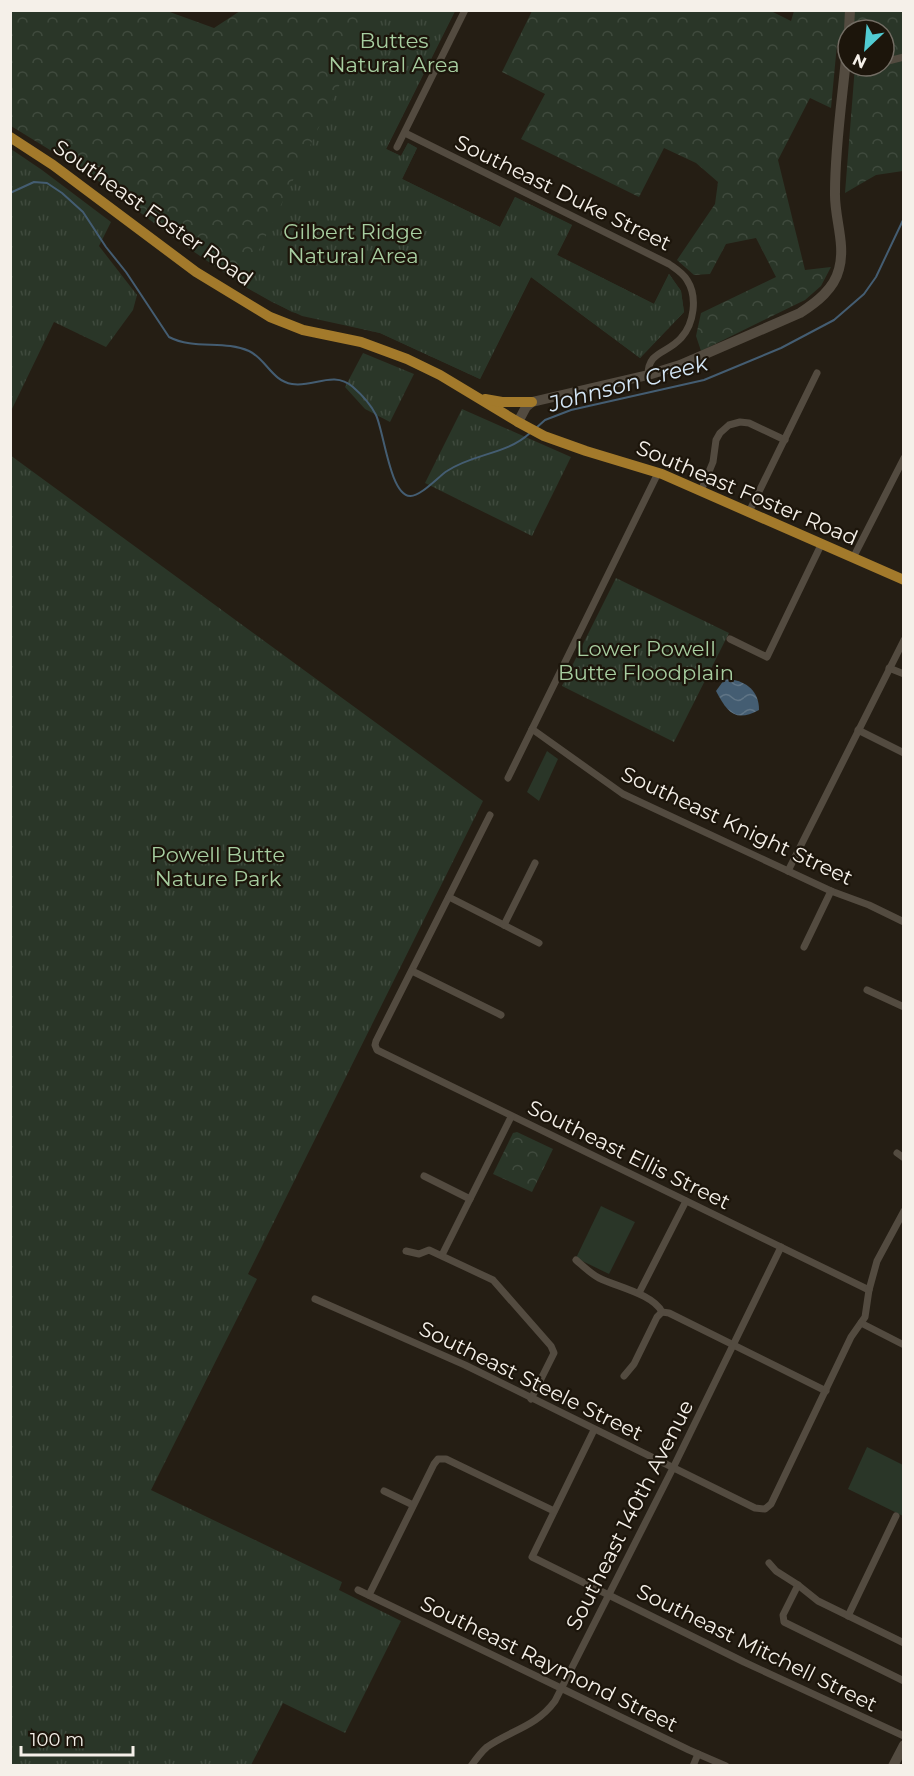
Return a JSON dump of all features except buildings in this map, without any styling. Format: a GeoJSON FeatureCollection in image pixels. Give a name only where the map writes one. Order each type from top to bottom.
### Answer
{"type":"FeatureCollection","features":[{"type":"Feature","properties":{"kind":"main road","name":"Southeast Foster Road"},"geometry":{"type":"LineString","coordinates":[[10,137],[92,193],[196,272],[264,313],[293,327],[376,346],[440,375],[521,424],[556,440],[658,473],[903,580]]}},
{"type":"Feature","properties":{"kind":"main road"},"geometry":{"type":"LineString","coordinates":[[478,398],[502,402],[532,402]]}},
{"type":"Feature","properties":{"kind":"street"},"geometry":{"type":"LineString","coordinates":[[397,147],[465,10]]}},
{"type":"Feature","properties":{"kind":"street"},"geometry":{"type":"LineString","coordinates":[[521,424],[526,407],[532,402],[648,375],[698,358],[800,312],[816,302],[834,282],[841,259],[834,193],[846,78]]}},
{"type":"Feature","properties":{"kind":"street","name":"Southeast Duke Street"},"geometry":{"type":"LineString","coordinates":[[405,133],[669,264],[688,281],[693,297],[692,315],[686,332],[674,345],[654,357],[648,366],[648,375]]}},
{"type":"Feature","properties":{"kind":"street"},"geometry":{"type":"LineString","coordinates":[[749,512],[817,373]]}},
{"type":"Feature","properties":{"kind":"street"},"geometry":{"type":"LineString","coordinates":[[701,491],[713,462],[716,440],[729,425],[740,422],[749,423],[785,440]]}},
{"type":"Feature","properties":{"kind":"street"},"geometry":{"type":"LineString","coordinates":[[853,558],[903,458]]}},
{"type":"Feature","properties":{"kind":"street"},"geometry":{"type":"LineString","coordinates":[[508,778],[658,473]]}},
{"type":"Feature","properties":{"kind":"street"},"geometry":{"type":"LineString","coordinates":[[730,639],[767,657],[821,544]]}},
{"type":"Feature","properties":{"kind":"street"},"geometry":{"type":"LineString","coordinates":[[788,871],[903,640]]}},
{"type":"Feature","properties":{"kind":"street"},"geometry":{"type":"LineString","coordinates":[[889,668],[903,674]]}},
{"type":"Feature","properties":{"kind":"street","name":"Southeast Knight Street"},"geometry":{"type":"LineString","coordinates":[[532,729],[623,794],[903,922]]}},
{"type":"Feature","properties":{"kind":"street"},"geometry":{"type":"LineString","coordinates":[[858,730],[903,753]]}},
{"type":"Feature","properties":{"kind":"street"},"geometry":{"type":"LineString","coordinates":[[490,815],[412,971],[501,1015]]}},
{"type":"Feature","properties":{"kind":"street"},"geometry":{"type":"LineString","coordinates":[[504,925],[535,863]]}},
{"type":"Feature","properties":{"kind":"street"},"geometry":{"type":"LineString","coordinates":[[804,948],[831,891]]}},
{"type":"Feature","properties":{"kind":"street"},"geometry":{"type":"LineString","coordinates":[[449,897],[539,943]]}},
{"type":"Feature","properties":{"kind":"street","name":"Southeast Ellis Street"},"geometry":{"type":"LineString","coordinates":[[412,971],[376,1041],[375,1048],[381,1053],[869,1290]]}},
{"type":"Feature","properties":{"kind":"street"},"geometry":{"type":"LineString","coordinates":[[867,990],[902,1012]]}},
{"type":"Feature","properties":{"kind":"street"},"geometry":{"type":"LineString","coordinates":[[442,1255],[511,1117]]}},
{"type":"Feature","properties":{"kind":"street"},"geometry":{"type":"LineString","coordinates":[[424,1176],[470,1199]]}},
{"type":"Feature","properties":{"kind":"street"},"geometry":{"type":"LineString","coordinates":[[639,1293],[686,1201]]}},
{"type":"Feature","properties":{"kind":"street"},"geometry":{"type":"LineString","coordinates":[[576,1260],[597,1278],[639,1293],[657,1304],[662,1312],[669,1313],[826,1391],[851,1337],[866,1314],[869,1290],[878,1261],[903,1211]]}},
{"type":"Feature","properties":{"kind":"street","name":"Southeast 140th Avenue"},"geometry":{"type":"LineString","coordinates":[[471,1766],[488,1746],[525,1728],[555,1701],[673,1468],[781,1247]]}},
{"type":"Feature","properties":{"kind":"street"},"geometry":{"type":"LineString","coordinates":[[406,1251],[419,1254],[429,1250],[493,1280],[551,1346],[554,1353],[531,1399]]}},
{"type":"Feature","properties":{"kind":"street","name":"Southeast Steele Street"},"geometry":{"type":"LineString","coordinates":[[315,1299],[465,1365],[758,1509],[765,1509],[771,1504],[826,1391]]}},
{"type":"Feature","properties":{"kind":"street"},"geometry":{"type":"LineString","coordinates":[[624,1376],[634,1364],[657,1317],[662,1312]]}},
{"type":"Feature","properties":{"kind":"street"},"geometry":{"type":"LineString","coordinates":[[861,1323],[903,1345]]}},
{"type":"Feature","properties":{"kind":"street"},"geometry":{"type":"LineString","coordinates":[[369,1595],[434,1464],[440,1458],[554,1511],[594,1430]]}},
{"type":"Feature","properties":{"kind":"street"},"geometry":{"type":"LineString","coordinates":[[384,1491],[413,1505]]}},
{"type":"Feature","properties":{"kind":"street","name":"Southeast Mitchell Street"},"geometry":{"type":"LineString","coordinates":[[554,1511],[532,1557],[744,1662],[903,1736]]}},
{"type":"Feature","properties":{"kind":"street"},"geometry":{"type":"LineString","coordinates":[[848,1616],[896,1516]]}},
{"type":"Feature","properties":{"kind":"street"},"geometry":{"type":"LineString","coordinates":[[769,1563],[818,1601],[903,1643]]}},
{"type":"Feature","properties":{"kind":"street"},"geometry":{"type":"LineString","coordinates":[[798,1585],[783,1615],[787,1625],[903,1681]]}},
{"type":"Feature","properties":{"kind":"street","name":"Southeast Raymond Street"},"geometry":{"type":"LineString","coordinates":[[358,1590],[726,1766]]}},
{"type":"Feature","properties":{"kind":"street"},"geometry":{"type":"LineString","coordinates":[[893,1766],[903,1745]]}},
{"type":"Feature","properties":{"kind":"street"},"geometry":{"type":"LineString","coordinates":[[693,1766],[698,1754]]}},
{"type":"Feature","properties":{"kind":"green space","name":"Gilbert Ridge Natural Area"},"geometry":{"type":"Polygon","coordinates":[[[376,10],[455,11],[386,149],[401,156],[408,143],[417,148],[402,179],[500,227],[515,197],[572,225],[557,255],[654,304],[669,274],[681,291],[684,312],[640,358],[531,277],[480,379],[380,333],[292,312],[242,285],[376,10]]]}},
{"type":"Feature","properties":{"kind":"green space"},"geometry":{"type":"Polygon","coordinates":[[[769,10],[791,21],[794,11],[903,11],[903,171],[876,175],[845,193],[854,78],[896,78],[896,18],[836,18],[836,55],[831,108],[810,98],[778,160],[805,270],[831,267],[821,286],[805,300],[701,351],[696,336],[701,313],[776,277],[756,238],[726,244],[710,274],[694,275],[677,260],[715,204],[718,182],[696,163],[664,148],[639,197],[521,139],[545,94],[502,72],[532,11],[769,10]]]}},
{"type":"Feature","properties":{"kind":"green space","name":"Buttes Natural Area"},"geometry":{"type":"Polygon","coordinates":[[[10,11],[167,11],[214,28],[240,11],[455,11],[386,149],[401,156],[408,143],[417,148],[402,179],[500,227],[515,197],[572,225],[557,255],[654,304],[669,274],[681,291],[684,312],[640,358],[531,277],[480,379],[380,333],[302,316],[242,285],[174,238],[89,174],[11,126],[10,11]]]}},
{"type":"Feature","properties":{"kind":"green space"},"geometry":{"type":"Polygon","coordinates":[[[11,149],[111,222],[99,246],[137,295],[133,310],[106,347],[54,322],[11,411],[11,149]]]}},
{"type":"Feature","properties":{"kind":"green space"},"geometry":{"type":"Polygon","coordinates":[[[363,353],[414,374],[390,422],[365,409],[345,387],[363,353]]]}},
{"type":"Feature","properties":{"kind":"green space"},"geometry":{"type":"Polygon","coordinates":[[[462,409],[571,457],[532,536],[425,483],[462,409]]]}},
{"type":"Feature","properties":{"kind":"green space","name":"Powell Butte Nature Park"},"geometry":{"type":"Polygon","coordinates":[[[10,455],[483,801],[248,1274],[257,1279],[151,1490],[342,1582],[339,1590],[401,1621],[345,1733],[283,1703],[251,1765],[11,1765],[10,455]]]}},
{"type":"Feature","properties":{"kind":"green space","name":"Lower Powell Butte Floodplain"},"geometry":{"type":"Polygon","coordinates":[[[616,578],[729,633],[674,742],[562,686],[616,578]]]}},
{"type":"Feature","properties":{"kind":"green space"},"geometry":{"type":"Polygon","coordinates":[[[547,751],[558,759],[539,801],[527,792],[547,751]]]}},
{"type":"Feature","properties":{"kind":"green space"},"geometry":{"type":"Polygon","coordinates":[[[517,1132],[553,1149],[532,1192],[493,1174],[513,1133],[517,1132]]]}},
{"type":"Feature","properties":{"kind":"green space"},"geometry":{"type":"Polygon","coordinates":[[[601,1206],[635,1222],[609,1274],[576,1258],[601,1206]]]}},
{"type":"Feature","properties":{"kind":"green space"},"geometry":{"type":"Polygon","coordinates":[[[867,1447],[903,1465],[903,1516],[848,1489],[867,1447]]]}},
{"type":"Feature","properties":{"kind":"water"},"geometry":{"type":"Polygon","coordinates":[[[724,680],[742,682],[751,689],[757,698],[759,710],[751,714],[738,715],[728,710],[716,691],[724,680]]]}},
{"type":"Feature","properties":{"kind":"waterway","name":"Johnson Creek"},"geometry":{"type":"LineString","coordinates":[[10,193],[34,182],[47,183],[83,212],[169,337],[189,343],[229,346],[249,351],[279,379],[292,384],[338,380],[353,387],[376,415],[388,462],[397,485],[403,493],[410,496],[419,493],[457,465],[511,446],[530,433]]}},
{"type":"Feature","properties":{"kind":"waterway","name":"Johnson Creek"},"geometry":{"type":"LineString","coordinates":[[536,428],[545,420],[571,410],[704,380],[781,348],[834,320],[864,294],[876,277],[904,218]]}}]}
